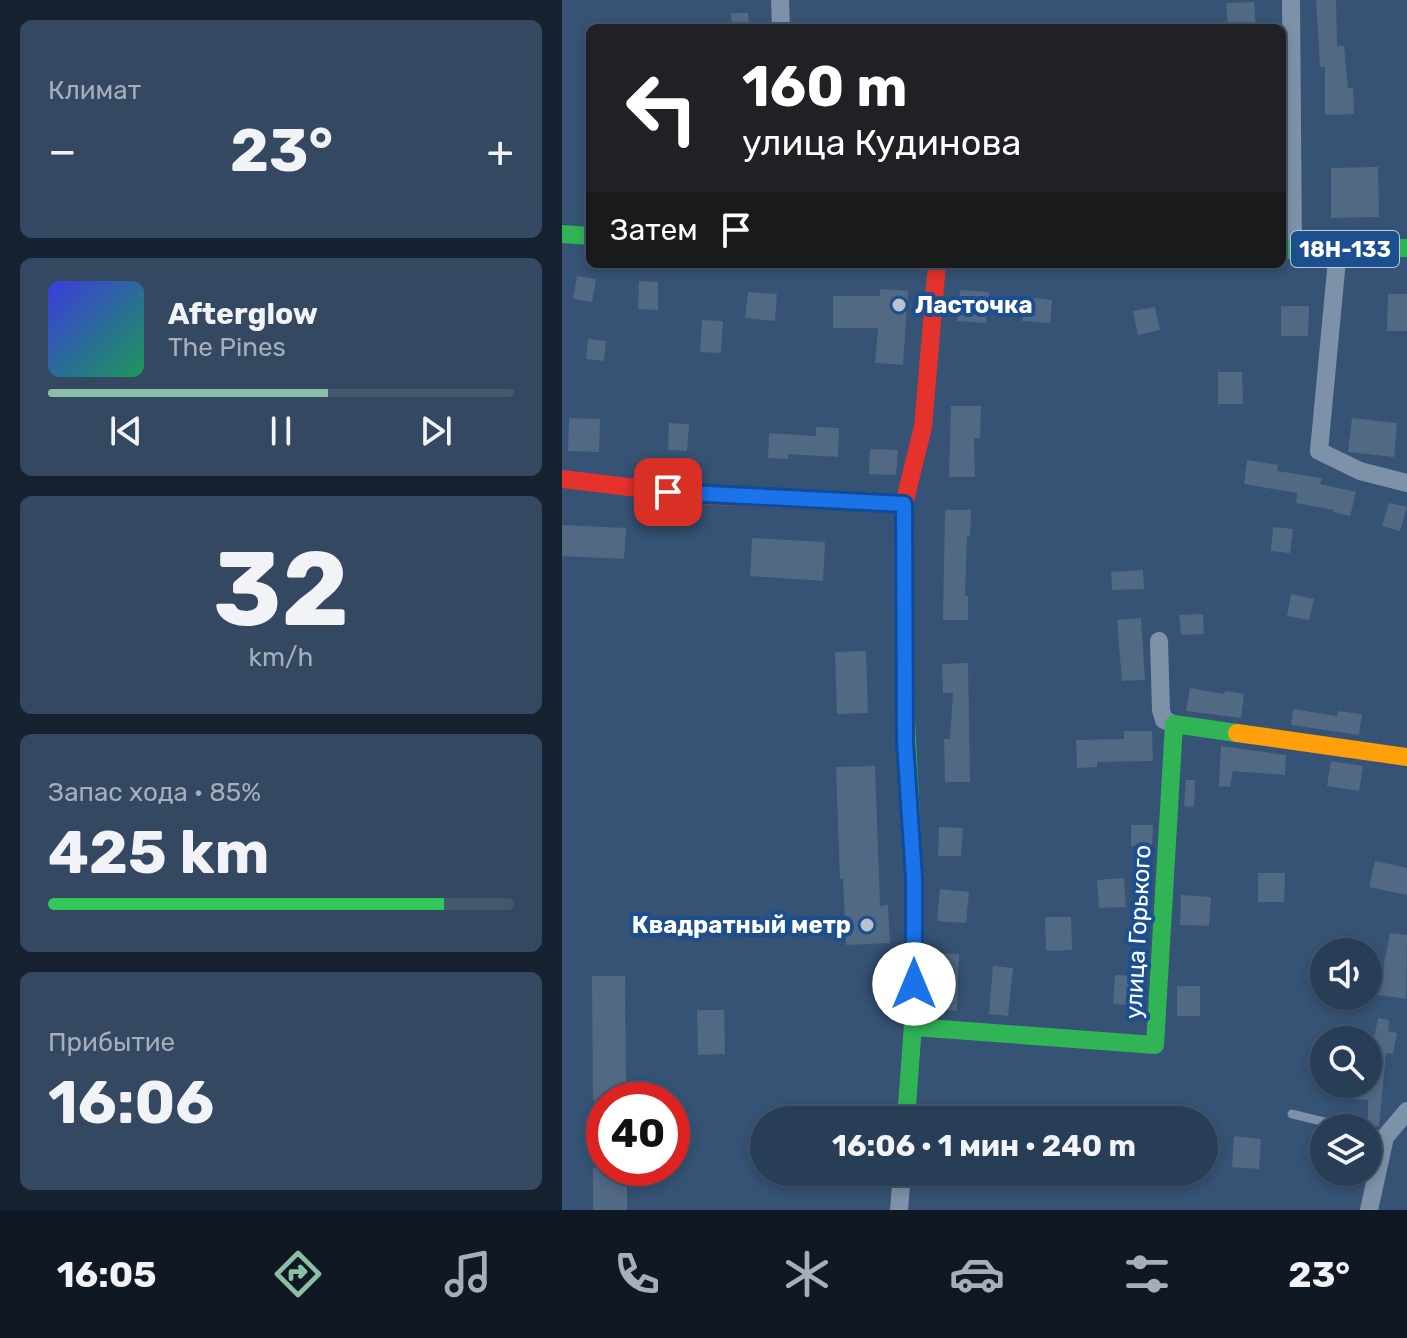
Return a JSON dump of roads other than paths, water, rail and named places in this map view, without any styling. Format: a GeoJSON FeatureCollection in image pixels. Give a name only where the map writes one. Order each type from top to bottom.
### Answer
{"type":"FeatureCollection","features":[{"type":"Feature","properties":{"kind":"street"},"geometry":{"type":"LineString","coordinates":[[780,0],[781,24]]}},
{"type":"Feature","properties":{"kind":"street"},"geometry":{"type":"LineString","coordinates":[[1288,250],[1291,0]]}},
{"type":"Feature","properties":{"kind":"street"},"geometry":{"type":"LineString","coordinates":[[562,234],[586,236]]}},
{"type":"Feature","properties":{"kind":"street","name":"18Н-133"},"geometry":{"type":"LineString","coordinates":[[1288,250],[1407,248]]}},
{"type":"Feature","properties":{"kind":"street"},"geometry":{"type":"LineString","coordinates":[[1338,249],[1319,451],[1360,471],[1407,483]]}},
{"type":"Feature","properties":{"kind":"street"},"geometry":{"type":"LineString","coordinates":[[907,1106],[914,1027],[914,878],[905,742],[904,504],[923,427],[937,268]]}},
{"type":"Feature","properties":{"kind":"street"},"geometry":{"type":"LineString","coordinates":[[562,479],[695,495],[904,504]]}},
{"type":"Feature","properties":{"kind":"street","name":"улица Горького"},"geometry":{"type":"LineString","coordinates":[[914,1027],[1155,1045],[1174,724],[1164,720],[1161,710],[1159,641]]}},
{"type":"Feature","properties":{"kind":"street"},"geometry":{"type":"LineString","coordinates":[[1174,724],[1407,757]]}},
{"type":"Feature","properties":{"kind":"street"},"geometry":{"type":"LineString","coordinates":[[1382,1130],[1407,1111]]}},
{"type":"Feature","properties":{"kind":"street"},"geometry":{"type":"LineString","coordinates":[[899,1210],[901,1186]]}},
{"type":"Feature","properties":{"kind":"street"},"geometry":{"type":"LineString","coordinates":[[1369,1210],[1371,1186]]}},
{"type":"Feature","properties":{"kind":"lane"},"geometry":{"type":"LineString","coordinates":[[1292,1114],[1310,1118]]}},
{"type":"Feature","properties":{"kind":"place","name":"Ласточка"},"geometry":{"type":"Point","coordinates":[899,305]}},
{"type":"Feature","properties":{"kind":"place","name":"Квадратный метр"},"geometry":{"type":"Point","coordinates":[867,925]}}]}
